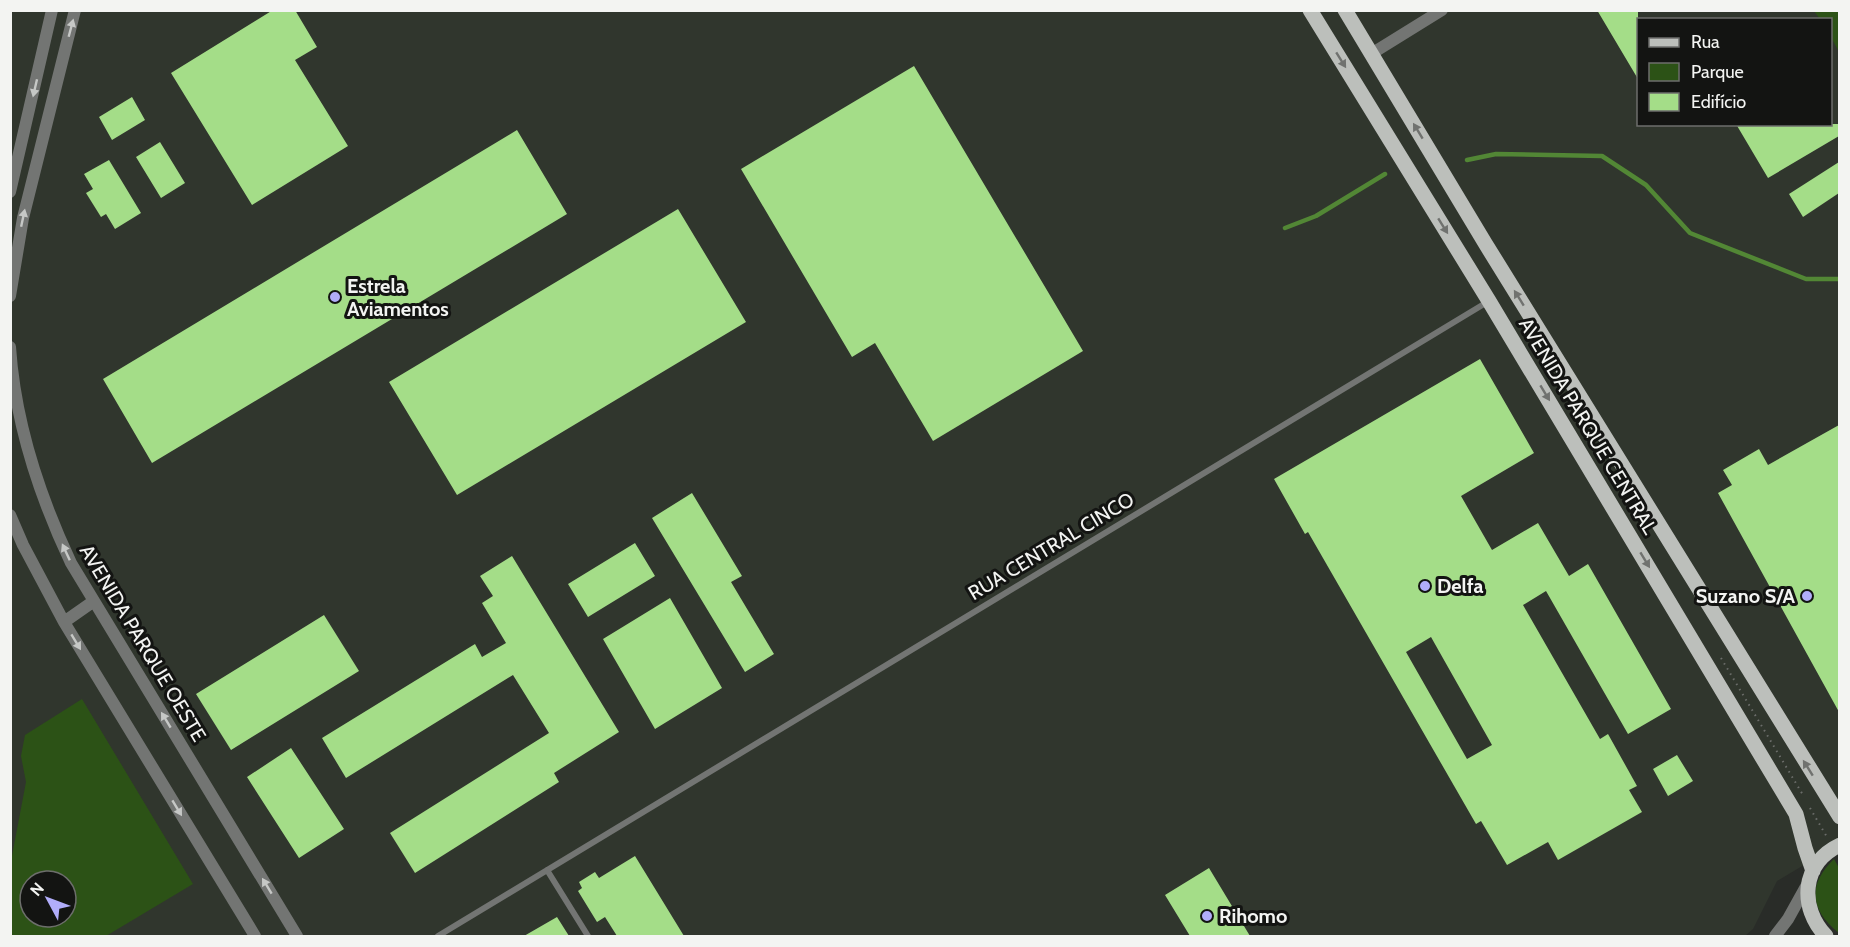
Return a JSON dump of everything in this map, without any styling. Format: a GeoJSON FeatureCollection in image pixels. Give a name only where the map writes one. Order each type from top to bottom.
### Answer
{"type":"FeatureCollection","features":[{"type":"Feature","properties":{"kind":"main road","name":"AVENIDA PARQUE CENTRAL"},"geometry":{"type":"LineString","coordinates":[[1310,10],[1489,301],[1796,814],[1811,877],[1807,898],[1810,913],[1817,927],[1826,936]]}},
{"type":"Feature","properties":{"kind":"main road","name":"AVENIDA PARQUE CENTRAL"},"geometry":{"type":"LineString","coordinates":[[1345,10],[1839,817]]}},
{"type":"Feature","properties":{"kind":"main road"},"geometry":{"type":"LineString","coordinates":[[1811,877],[1825,854],[1839,845]]}},
{"type":"Feature","properties":{"kind":"street"},"geometry":{"type":"LineString","coordinates":[[10,192],[52,10]]}},
{"type":"Feature","properties":{"kind":"street"},"geometry":{"type":"LineString","coordinates":[[10,296],[26,207],[75,10]]}},
{"type":"Feature","properties":{"kind":"street"},"geometry":{"type":"LineString","coordinates":[[1371,54],[1442,10]]}},
{"type":"Feature","properties":{"kind":"street","name":"AVENIDA PARQUE OESTE"},"geometry":{"type":"LineString","coordinates":[[10,346],[16,398],[27,445],[47,507],[71,563],[297,936]]}},
{"type":"Feature","properties":{"kind":"street"},"geometry":{"type":"LineString","coordinates":[[10,515],[22,545],[64,622],[255,936]]}},
{"type":"Feature","properties":{"kind":"street"},"geometry":{"type":"LineString","coordinates":[[64,622],[94,601]]}},
{"type":"Feature","properties":{"kind":"street"},"geometry":{"type":"LineString","coordinates":[[1775,936],[1788,919],[1811,877]]}},
{"type":"Feature","properties":{"kind":"lane","name":"RUA CENTRAL CINCO"},"geometry":{"type":"LineString","coordinates":[[438,936],[1489,301]]}},
{"type":"Feature","properties":{"kind":"lane"},"geometry":{"type":"LineString","coordinates":[[547,870],[588,936]]}},
{"type":"Feature","properties":{"kind":"shaded area"},"geometry":{"type":"Polygon","coordinates":[[[10,11],[1839,11],[1839,844],[1777,881],[1753,929],[1745,936],[11,936],[10,11]]]}},
{"type":"Feature","properties":{"kind":"green space"},"geometry":{"type":"Polygon","coordinates":[[[1814,11],[1839,11],[1839,52],[1832,39],[1832,18],[1819,18],[1814,11]]]}},
{"type":"Feature","properties":{"kind":"green space"},"geometry":{"type":"Polygon","coordinates":[[[82,699],[193,884],[106,936],[11,936],[11,861],[26,782],[21,756],[25,735],[82,699]]]}},
{"type":"Feature","properties":{"kind":"green space"},"geometry":{"type":"Polygon","coordinates":[[[1834,859],[1839,868],[1839,933],[1822,915],[1816,897],[1819,878],[1834,859]]]}},
{"type":"Feature","properties":{"kind":"building"},"geometry":{"type":"Polygon","coordinates":[[[273,10],[295,10],[317,47],[295,60],[348,146],[252,205],[171,73],[273,10]]]}},
{"type":"Feature","properties":{"kind":"building"},"geometry":{"type":"Polygon","coordinates":[[[1597,10],[1638,10],[1637,77],[1597,10]]]}},
{"type":"Feature","properties":{"kind":"building"},"geometry":{"type":"Polygon","coordinates":[[[914,66],[1083,351],[933,441],[875,343],[852,357],[741,169],[914,66]]]}},
{"type":"Feature","properties":{"kind":"building"},"geometry":{"type":"Polygon","coordinates":[[[132,97],[145,120],[112,140],[99,117],[132,97]]]}},
{"type":"Feature","properties":{"kind":"building"},"geometry":{"type":"Polygon","coordinates":[[[1832,124],[1839,124],[1839,136],[1768,178],[1737,126],[1832,126],[1832,124]]]}},
{"type":"Feature","properties":{"kind":"building","name":"Estrela Aviamentos"},"geometry":{"type":"Polygon","coordinates":[[[517,130],[567,214],[152,463],[103,379],[517,130]]]}},
{"type":"Feature","properties":{"kind":"building"},"geometry":{"type":"Polygon","coordinates":[[[160,142],[185,183],[161,198],[136,157],[160,142]]]}},
{"type":"Feature","properties":{"kind":"building"},"geometry":{"type":"Polygon","coordinates":[[[109,160],[141,213],[115,229],[106,214],[101,217],[86,193],[93,189],[84,174],[109,160]]]}},
{"type":"Feature","properties":{"kind":"building"},"geometry":{"type":"Polygon","coordinates":[[[1839,162],[1839,193],[1803,217],[1789,194],[1839,162]]]}},
{"type":"Feature","properties":{"kind":"building"},"geometry":{"type":"Polygon","coordinates":[[[678,209],[746,322],[457,495],[389,382],[678,209]]]}},
{"type":"Feature","properties":{"kind":"building","name":"Delfa"},"geometry":{"type":"Polygon","coordinates":[[[1480,359],[1534,453],[1461,496],[1492,550],[1538,523],[1569,576],[1588,564],[1671,709],[1628,734],[1546,591],[1523,605],[1600,739],[1608,734],[1637,786],[1629,790],[1642,812],[1558,860],[1548,842],[1507,865],[1481,821],[1476,824],[1308,532],[1305,534],[1274,479],[1480,359]],[[1431,637],[1406,652],[1467,759],[1492,745],[1431,637]]]}},
{"type":"Feature","properties":{"kind":"building","name":"Suzano S/A"},"geometry":{"type":"Polygon","coordinates":[[[1839,425],[1839,712],[1718,493],[1732,485],[1723,470],[1759,449],[1768,465],[1839,425]]]}},
{"type":"Feature","properties":{"kind":"building"},"geometry":{"type":"Polygon","coordinates":[[[692,493],[742,576],[731,582],[774,654],[745,672],[652,518],[692,493]]]}},
{"type":"Feature","properties":{"kind":"building"},"geometry":{"type":"Polygon","coordinates":[[[635,543],[655,576],[588,617],[568,584],[635,543]]]}},
{"type":"Feature","properties":{"kind":"building"},"geometry":{"type":"Polygon","coordinates":[[[512,556],[619,732],[554,773],[559,782],[415,873],[390,833],[549,733],[513,675],[346,778],[322,738],[475,644],[482,657],[506,643],[482,603],[493,596],[480,576],[512,556]]]}},
{"type":"Feature","properties":{"kind":"building"},"geometry":{"type":"Polygon","coordinates":[[[670,598],[722,688],[655,729],[603,639],[670,598]]]}},
{"type":"Feature","properties":{"kind":"building"},"geometry":{"type":"Polygon","coordinates":[[[324,615],[359,671],[231,750],[196,694],[324,615]]]}},
{"type":"Feature","properties":{"kind":"building"},"geometry":{"type":"Polygon","coordinates":[[[291,748],[344,829],[299,858],[247,777],[291,748]]]}},
{"type":"Feature","properties":{"kind":"building"},"geometry":{"type":"Polygon","coordinates":[[[1677,755],[1693,781],[1668,796],[1653,769],[1677,755]]]}},
{"type":"Feature","properties":{"kind":"building"},"geometry":{"type":"Polygon","coordinates":[[[635,856],[684,936],[617,936],[605,917],[597,922],[578,891],[582,888],[579,882],[595,872],[599,878],[635,856]]]}},
{"type":"Feature","properties":{"kind":"building","name":"Rihomo"},"geometry":{"type":"Polygon","coordinates":[[[1209,868],[1250,936],[1190,936],[1165,895],[1209,868]]]}},
{"type":"Feature","properties":{"kind":"building"},"geometry":{"type":"Polygon","coordinates":[[[557,917],[569,936],[524,936],[557,917]]]}},
{"type":"Feature","properties":{"kind":"waterway"},"geometry":{"type":"LineString","coordinates":[[1467,160],[1496,154],[1602,156],[1646,185],[1690,233],[1806,279],[1840,279]]}},
{"type":"Feature","properties":{"kind":"waterway"},"geometry":{"type":"LineString","coordinates":[[1285,228],[1316,216],[1385,174]]}},
{"type":"Feature","properties":{"kind":"place","name":"Estrela Aviamentos"},"geometry":{"type":"Point","coordinates":[335,297]}},
{"type":"Feature","properties":{"kind":"place","name":"Delfa"},"geometry":{"type":"Point","coordinates":[1425,586]}},
{"type":"Feature","properties":{"kind":"place","name":"Suzano S/A"},"geometry":{"type":"Point","coordinates":[1807,596]}},
{"type":"Feature","properties":{"kind":"place","name":"Rihomo"},"geometry":{"type":"Point","coordinates":[1207,916]}}]}
